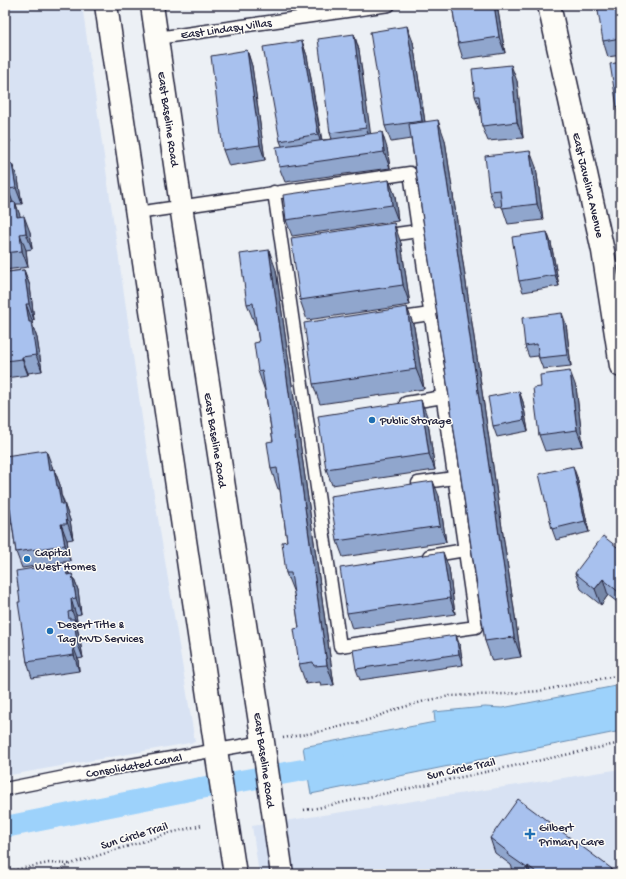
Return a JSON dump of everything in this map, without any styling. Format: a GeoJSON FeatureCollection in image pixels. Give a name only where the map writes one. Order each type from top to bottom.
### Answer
{"type":"FeatureCollection","features":[{"type":"Feature","properties":{"kind":"main road"},"geometry":{"type":"LineString","coordinates":[[106,5],[235,874]]}},
{"type":"Feature","properties":{"kind":"main road","name":"East Baseline Road"},"geometry":{"type":"LineString","coordinates":[[152,5],[282,874]]}},
{"type":"Feature","properties":{"kind":"main road","name":"East Javelina Avenue"},"geometry":{"type":"LineString","coordinates":[[549,5],[603,251],[621,366]]}},
{"type":"Feature","properties":{"kind":"lane","name":"East Lindasy Villas"},"geometry":{"type":"LineString","coordinates":[[157,38],[389,5]]}},
{"type":"Feature","properties":{"kind":"lane"},"geometry":{"type":"LineString","coordinates":[[137,213],[274,192],[410,173],[476,626],[340,646],[334,572],[299,334],[282,250],[274,192]]}},
{"type":"Feature","properties":{"kind":"lane"},"geometry":{"type":"LineString","coordinates":[[373,237],[418,231]]}},
{"type":"Feature","properties":{"kind":"lane"},"geometry":{"type":"LineString","coordinates":[[282,250],[297,248]]}},
{"type":"Feature","properties":{"kind":"lane"},"geometry":{"type":"LineString","coordinates":[[385,321],[430,314]]}},
{"type":"Feature","properties":{"kind":"lane"},"geometry":{"type":"LineString","coordinates":[[397,404],[443,397]]}},
{"type":"Feature","properties":{"kind":"lane"},"geometry":{"type":"LineString","coordinates":[[409,485],[454,478]]}},
{"type":"Feature","properties":{"kind":"lane"},"geometry":{"type":"LineString","coordinates":[[420,558],[465,550]]}},
{"type":"Feature","properties":{"kind":"lane","name":"Consolidated Canal"},"geometry":{"type":"LineString","coordinates":[[5,789],[85,773],[263,742]]}},
{"type":"Feature","properties":{"kind":"path"},"geometry":{"type":"LineString","coordinates":[[263,742],[314,733],[361,722],[425,700],[450,696],[539,691],[621,675]]}},
{"type":"Feature","properties":{"kind":"path","name":"Sun Circle Trail"},"geometry":{"type":"LineString","coordinates":[[304,810],[621,743]]}},
{"type":"Feature","properties":{"kind":"path","name":"Sun Circle Trail"},"geometry":{"type":"LineString","coordinates":[[52,874],[71,864],[170,833],[202,825]]}},
{"type":"Feature","properties":{"kind":"path","name":"Sun Circle Trail"},"geometry":{"type":"LineString","coordinates":[[5,872],[48,864],[71,864]]}},
{"type":"Feature","properties":{"kind":"shaded area"},"geometry":{"type":"Polygon","coordinates":[[[5,5],[82,5],[147,452],[195,742],[5,776],[5,5]]]}},
{"type":"Feature","properties":{"kind":"shaded area"},"geometry":{"type":"Polygon","coordinates":[[[621,769],[621,874],[259,874],[252,826],[621,769]]]}},
{"type":"Feature","properties":{"kind":"water"},"geometry":{"type":"Polygon","coordinates":[[[621,685],[621,731],[311,794],[303,747],[435,722],[434,712],[485,707],[502,708],[621,685]]]}},
{"type":"Feature","properties":{"kind":"building"},"geometry":{"type":"Polygon","coordinates":[[[452,5],[494,5],[499,37],[458,43],[452,5]]]}},
{"type":"Feature","properties":{"kind":"building"},"geometry":{"type":"Polygon","coordinates":[[[597,5],[621,5],[621,38],[603,41],[597,5]]]}},
{"type":"Feature","properties":{"kind":"building"},"geometry":{"type":"Polygon","coordinates":[[[407,26],[422,121],[385,126],[370,32],[407,26]]]}},
{"type":"Feature","properties":{"kind":"building"},"geometry":{"type":"Polygon","coordinates":[[[354,34],[366,128],[330,133],[318,39],[354,34]]]}},
{"type":"Feature","properties":{"kind":"building"},"geometry":{"type":"Polygon","coordinates":[[[302,41],[318,134],[280,141],[263,47],[302,41]]]}},
{"type":"Feature","properties":{"kind":"building"},"geometry":{"type":"Polygon","coordinates":[[[247,50],[260,145],[223,150],[211,56],[247,50]]]}},
{"type":"Feature","properties":{"kind":"building"},"geometry":{"type":"Polygon","coordinates":[[[621,62],[621,119],[619,119],[610,64],[621,62]]]}},
{"type":"Feature","properties":{"kind":"building"},"geometry":{"type":"Polygon","coordinates":[[[511,65],[517,122],[482,126],[479,96],[475,96],[472,69],[511,65]]]}},
{"type":"Feature","properties":{"kind":"building"},"geometry":{"type":"Polygon","coordinates":[[[438,120],[514,637],[485,641],[409,124],[438,120]]]}},
{"type":"Feature","properties":{"kind":"building"},"geometry":{"type":"Polygon","coordinates":[[[382,132],[384,152],[279,167],[276,147],[382,132]]]}},
{"type":"Feature","properties":{"kind":"building"},"geometry":{"type":"Polygon","coordinates":[[[530,151],[537,204],[502,208],[500,190],[489,191],[485,156],[530,151]]]}},
{"type":"Feature","properties":{"kind":"building"},"geometry":{"type":"Polygon","coordinates":[[[12,164],[16,188],[8,189],[10,203],[15,202],[17,217],[24,216],[26,233],[20,234],[22,251],[5,253],[5,165],[12,164]]]}},
{"type":"Feature","properties":{"kind":"building"},"geometry":{"type":"Polygon","coordinates":[[[389,180],[392,205],[286,220],[283,195],[389,180]]]}},
{"type":"Feature","properties":{"kind":"building"},"geometry":{"type":"Polygon","coordinates":[[[394,223],[403,285],[300,300],[291,238],[394,223]]]}},
{"type":"Feature","properties":{"kind":"building"},"geometry":{"type":"Polygon","coordinates":[[[547,232],[555,275],[519,281],[512,237],[547,232]]]}},
{"type":"Feature","properties":{"kind":"building"},"geometry":{"type":"Polygon","coordinates":[[[269,250],[327,665],[314,666],[313,662],[299,664],[294,629],[299,628],[291,573],[286,573],[282,542],[287,541],[277,468],[271,469],[267,442],[273,441],[262,370],[258,371],[254,343],[259,342],[253,303],[247,304],[240,254],[269,250]]]}},
{"type":"Feature","properties":{"kind":"building"},"geometry":{"type":"Polygon","coordinates":[[[24,270],[29,304],[26,304],[29,322],[31,322],[36,355],[22,357],[22,359],[5,361],[5,272],[24,270]]]}},
{"type":"Feature","properties":{"kind":"building"},"geometry":{"type":"Polygon","coordinates":[[[407,307],[416,369],[313,384],[304,323],[407,307]]]}},
{"type":"Feature","properties":{"kind":"building"},"geometry":{"type":"Polygon","coordinates":[[[562,313],[567,355],[539,358],[537,344],[525,346],[522,318],[562,313]]]}},
{"type":"Feature","properties":{"kind":"building"},"geometry":{"type":"Polygon","coordinates":[[[570,371],[577,430],[539,435],[533,388],[541,387],[540,375],[570,371]]]}},
{"type":"Feature","properties":{"kind":"building"},"geometry":{"type":"Polygon","coordinates":[[[519,391],[524,420],[493,426],[488,397],[519,391]]]}},
{"type":"Feature","properties":{"kind":"building"},"geometry":{"type":"Polygon","coordinates":[[[421,400],[429,454],[326,469],[318,416],[421,400]]]}},
{"type":"Feature","properties":{"kind":"building"},"geometry":{"type":"Polygon","coordinates":[[[46,450],[49,470],[54,469],[61,504],[64,504],[67,524],[61,524],[65,545],[16,552],[10,508],[5,508],[5,456],[46,450]]]}},
{"type":"Feature","properties":{"kind":"building"},"geometry":{"type":"Polygon","coordinates":[[[573,466],[585,521],[552,529],[539,474],[573,466]]]}},
{"type":"Feature","properties":{"kind":"building"},"geometry":{"type":"Polygon","coordinates":[[[433,481],[440,526],[337,541],[330,496],[433,481]]]}},
{"type":"Feature","properties":{"kind":"building"},"geometry":{"type":"Polygon","coordinates":[[[603,536],[621,550],[621,594],[603,579],[595,589],[575,573],[603,536]]]}},
{"type":"Feature","properties":{"kind":"building"},"geometry":{"type":"Polygon","coordinates":[[[443,552],[450,598],[347,613],[340,568],[443,552]]]}},
{"type":"Feature","properties":{"kind":"building","name":"Desert Title & Tag MVD Services"},"geometry":{"type":"Polygon","coordinates":[[[65,563],[67,575],[72,574],[76,598],[71,599],[72,611],[68,612],[69,619],[74,619],[77,642],[72,643],[74,655],[27,662],[18,602],[20,602],[16,571],[65,563]]]}},
{"type":"Feature","properties":{"kind":"building"},"geometry":{"type":"Polygon","coordinates":[[[456,635],[459,654],[356,669],[353,650],[456,635]]]}},
{"type":"Feature","properties":{"kind":"building","name":"Gilbert Primary Care"},"geometry":{"type":"Polygon","coordinates":[[[518,799],[612,869],[608,874],[539,874],[528,866],[527,868],[507,854],[508,852],[490,838],[518,799]]]}},
{"type":"Feature","properties":{"kind":"waterway"},"geometry":{"type":"LineString","coordinates":[[5,827],[195,789],[337,764]]}},
{"type":"Feature","properties":{"kind":"place","name":"Public Storage"},"geometry":{"type":"Point","coordinates":[372,420]}},
{"type":"Feature","properties":{"kind":"place","name":"Capital West Homes"},"geometry":{"type":"Point","coordinates":[27,559]}},
{"type":"Feature","properties":{"kind":"place","name":"Desert Title & Tag MVD Services"},"geometry":{"type":"Point","coordinates":[50,631]}},
{"type":"Feature","properties":{"kind":"place","name":"Gilbert Primary Care"},"geometry":{"type":"Point","coordinates":[530,834]}}]}
